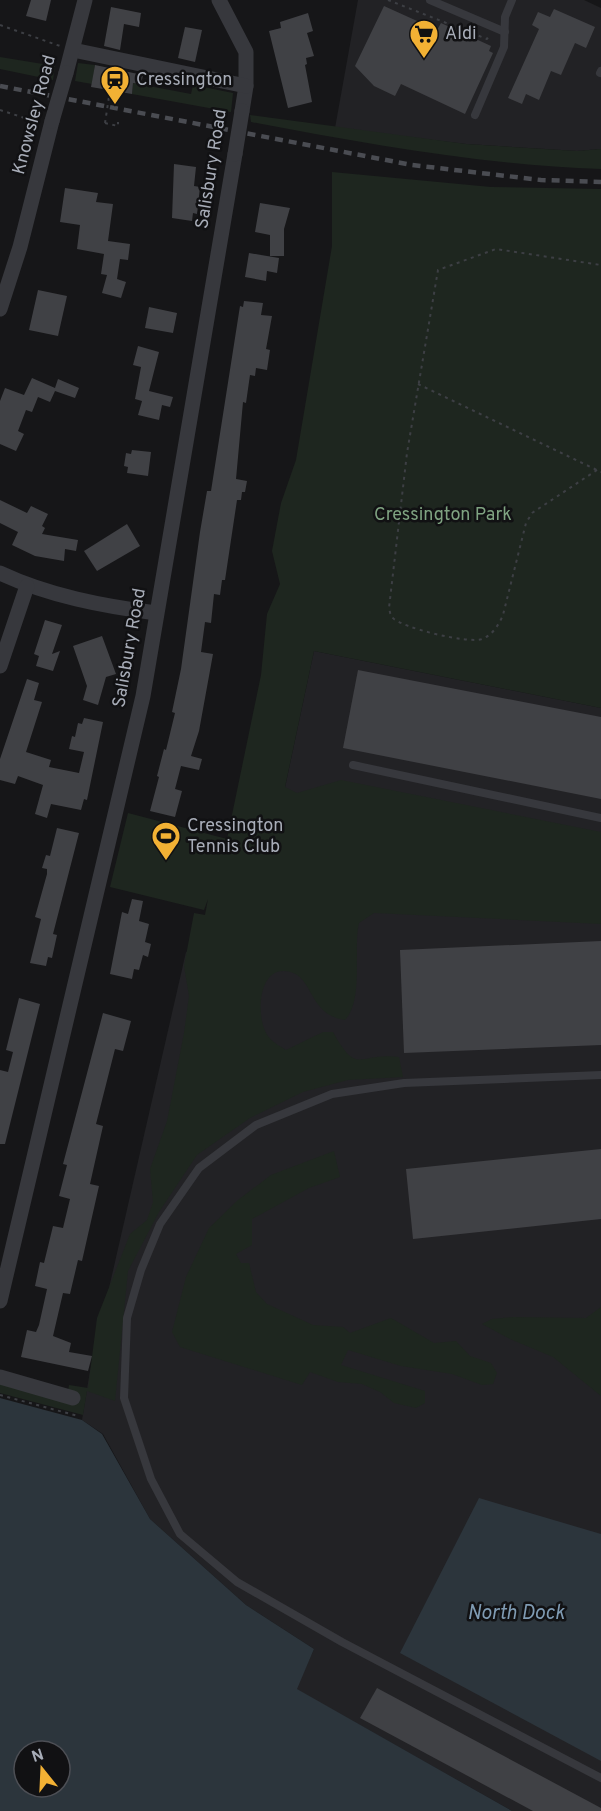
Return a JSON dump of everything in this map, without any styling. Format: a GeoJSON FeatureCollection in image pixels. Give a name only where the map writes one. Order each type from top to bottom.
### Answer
{"type":"FeatureCollection","features":[{"type":"Feature","properties":{"kind":"street","name":"Knowsley Road"},"geometry":{"type":"LineString","coordinates":[[0,309],[20,247],[51,124],[86,0]]}},
{"type":"Feature","properties":{"kind":"street","name":"Salisbury Road"},"geometry":{"type":"LineString","coordinates":[[0,1301],[138,718],[235,154],[246,86],[246,52],[219,0]]}},
{"type":"Feature","properties":{"kind":"street"},"geometry":{"type":"LineString","coordinates":[[73,50],[246,86]]}},
{"type":"Feature","properties":{"kind":"street"},"geometry":{"type":"LineString","coordinates":[[0,573],[27,586],[90,602],[156,613]]}},
{"type":"Feature","properties":{"kind":"street"},"geometry":{"type":"LineString","coordinates":[[0,666],[27,586]]}},
{"type":"Feature","properties":{"kind":"street"},"geometry":{"type":"LineString","coordinates":[[0,1377],[73,1398]]}},
{"type":"Feature","properties":{"kind":"lane"},"geometry":{"type":"LineString","coordinates":[[430,0],[505,32]]}},
{"type":"Feature","properties":{"kind":"lane"},"geometry":{"type":"LineString","coordinates":[[475,115],[504,47],[505,17],[512,0]]}},
{"type":"Feature","properties":{"kind":"lane"},"geometry":{"type":"LineString","coordinates":[[353,765],[601,818]]}},
{"type":"Feature","properties":{"kind":"lane"},"geometry":{"type":"LineString","coordinates":[[601,1075],[394,1085],[332,1094],[256,1125],[198,1168],[160,1224],[141,1270],[127,1318],[124,1388],[124,1398],[151,1479],[180,1534],[237,1582],[342,1642],[601,1778]]}},
{"type":"Feature","properties":{"kind":"path"},"geometry":{"type":"LineString","coordinates":[[0,25],[73,50]]}},
{"type":"Feature","properties":{"kind":"path"},"geometry":{"type":"LineString","coordinates":[[485,43],[487,39]]}},
{"type":"Feature","properties":{"kind":"path"},"geometry":{"type":"LineString","coordinates":[[105,89],[100,86],[101,79],[110,80],[105,123],[118,126],[118,122]]}},
{"type":"Feature","properties":{"kind":"path"},"geometry":{"type":"LineString","coordinates":[[0,110],[51,124]]}},
{"type":"Feature","properties":{"kind":"path"},"geometry":{"type":"LineString","coordinates":[[597,470],[532,513],[526,523],[503,615],[496,628],[482,639],[464,640],[404,625],[392,618],[389,608],[407,453],[438,270],[496,249],[601,265]]}},
{"type":"Feature","properties":{"kind":"path"},"geometry":{"type":"LineString","coordinates":[[418,384],[601,472]]}},
{"type":"Feature","properties":{"kind":"path"},"geometry":{"type":"LineString","coordinates":[[0,1395],[78,1416]]}},
{"type":"Feature","properties":{"kind":"shaded area"},"geometry":{"type":"Polygon","coordinates":[[[358,0],[584,0],[601,8],[601,149],[577,151],[466,144],[335,128],[358,0]]]}},
{"type":"Feature","properties":{"kind":"shaded area"},"geometry":{"type":"Polygon","coordinates":[[[314,651],[601,708],[601,1811],[512,1811],[296,1689],[314,1649],[246,1605],[150,1519],[103,1434],[82,1420],[90,1371],[186,952],[247,966],[314,651]]]}},
{"type":"Feature","properties":{"kind":"green space"},"geometry":{"type":"Polygon","coordinates":[[[0,57],[55,66],[53,80],[0,69],[0,57]]]}},
{"type":"Feature","properties":{"kind":"green space"},"geometry":{"type":"Polygon","coordinates":[[[78,63],[95,65],[92,84],[75,81],[78,63]]]}},
{"type":"Feature","properties":{"kind":"green space"},"geometry":{"type":"Polygon","coordinates":[[[133,83],[191,94],[193,85],[233,93],[231,112],[132,94],[133,83]]]}},
{"type":"Feature","properties":{"kind":"green space"},"geometry":{"type":"Polygon","coordinates":[[[250,115],[466,144],[577,151],[601,149],[601,169],[513,163],[425,152],[251,122],[250,115]]]}},
{"type":"Feature","properties":{"kind":"green space","name":"Cressington Park"},"geometry":{"type":"Polygon","coordinates":[[[332,172],[491,187],[601,189],[601,708],[314,651],[285,787],[297,793],[341,780],[601,832],[601,924],[374,913],[359,923],[356,987],[351,1011],[345,1020],[323,1010],[301,978],[294,973],[284,971],[268,978],[261,997],[262,1019],[264,1029],[274,1042],[286,1050],[323,1032],[333,1032],[341,1046],[354,1058],[360,1060],[385,1056],[399,1057],[403,1077],[348,1080],[303,1092],[250,1118],[197,1155],[159,1212],[128,1271],[115,1401],[87,1391],[83,1415],[0,1393],[0,1384],[68,1391],[69,1385],[88,1388],[97,1318],[130,1234],[147,1220],[153,1202],[150,1169],[167,1121],[189,996],[184,966],[194,913],[205,915],[208,899],[204,910],[110,887],[128,813],[227,839],[261,675],[267,614],[280,584],[272,551],[281,503],[296,460],[332,246],[332,172]]]}},
{"type":"Feature","properties":{"kind":"green space"},"geometry":{"type":"Polygon","coordinates":[[[334,1151],[340,1177],[309,1188],[252,1219],[252,1245],[236,1254],[241,1263],[249,1263],[256,1292],[267,1304],[313,1325],[343,1327],[350,1333],[391,1318],[434,1343],[456,1341],[470,1356],[491,1363],[497,1373],[493,1384],[482,1385],[452,1374],[401,1366],[348,1350],[341,1365],[425,1391],[425,1403],[416,1408],[394,1403],[380,1392],[362,1384],[338,1382],[310,1372],[302,1385],[180,1347],[172,1332],[186,1277],[209,1228],[238,1200],[271,1175],[334,1151]]]}},
{"type":"Feature","properties":{"kind":"green space"},"geometry":{"type":"Polygon","coordinates":[[[601,1307],[601,1396],[553,1357],[510,1339],[482,1324],[492,1319],[513,1317],[586,1318],[601,1307]]]}},
{"type":"Feature","properties":{"kind":"water"},"geometry":{"type":"Polygon","coordinates":[[[0,1398],[82,1420],[102,1434],[150,1519],[246,1605],[314,1649],[297,1689],[512,1811],[0,1811],[0,1398]]]}},
{"type":"Feature","properties":{"kind":"water","name":"North Dock"},"geometry":{"type":"Polygon","coordinates":[[[479,1498],[601,1534],[601,1761],[400,1653],[479,1498]]]}},
{"type":"Feature","properties":{"kind":"building"},"geometry":{"type":"Polygon","coordinates":[[[31,0],[51,0],[46,21],[26,16],[31,0]]]}},
{"type":"Feature","properties":{"kind":"building","name":"Aldi"},"geometry":{"type":"Polygon","coordinates":[[[384,6],[437,30],[441,23],[491,46],[489,51],[493,53],[465,114],[401,84],[395,96],[374,86],[355,66],[384,6]]]}},
{"type":"Feature","properties":{"kind":"building"},"geometry":{"type":"Polygon","coordinates":[[[111,7],[141,13],[139,27],[124,24],[120,50],[104,46],[111,7]]]}},
{"type":"Feature","properties":{"kind":"building"},"geometry":{"type":"Polygon","coordinates":[[[554,9],[595,27],[586,48],[575,43],[561,75],[551,71],[539,100],[526,94],[522,104],[508,98],[539,29],[532,25],[538,12],[550,17],[554,9]]]}},
{"type":"Feature","properties":{"kind":"building"},"geometry":{"type":"Polygon","coordinates":[[[308,13],[313,31],[307,33],[314,56],[306,58],[307,64],[305,65],[312,102],[288,108],[269,31],[281,28],[280,22],[308,13]]]}},
{"type":"Feature","properties":{"kind":"building"},"geometry":{"type":"Polygon","coordinates":[[[185,27],[202,30],[195,62],[178,58],[185,27]]]}},
{"type":"Feature","properties":{"kind":"building"},"geometry":{"type":"Polygon","coordinates":[[[95,65],[143,75],[141,84],[133,83],[132,94],[91,87],[95,65]]]}},
{"type":"Feature","properties":{"kind":"building"},"geometry":{"type":"Polygon","coordinates":[[[174,164],[196,167],[194,186],[200,187],[197,214],[193,213],[192,221],[172,218],[174,164]]]}},
{"type":"Feature","properties":{"kind":"building"},"geometry":{"type":"Polygon","coordinates":[[[65,188],[98,193],[96,202],[113,204],[108,241],[130,244],[128,260],[120,259],[117,279],[126,282],[121,298],[102,293],[107,275],[101,274],[104,254],[77,249],[80,225],[60,222],[65,188]]]}},
{"type":"Feature","properties":{"kind":"building"},"geometry":{"type":"Polygon","coordinates":[[[260,203],[290,208],[284,229],[284,256],[270,256],[270,235],[255,232],[260,203]]]}},
{"type":"Feature","properties":{"kind":"building"},"geometry":{"type":"Polygon","coordinates":[[[249,253],[279,258],[277,273],[267,271],[266,281],[245,277],[249,253]]]}},
{"type":"Feature","properties":{"kind":"building"},"geometry":{"type":"Polygon","coordinates":[[[38,290],[67,296],[58,336],[29,330],[38,290]]]}},
{"type":"Feature","properties":{"kind":"building"},"geometry":{"type":"Polygon","coordinates":[[[244,301],[263,303],[261,315],[272,316],[266,349],[270,350],[267,370],[256,368],[255,376],[250,375],[246,403],[243,402],[236,479],[247,481],[241,500],[237,500],[225,580],[222,580],[220,595],[214,594],[211,623],[205,622],[201,652],[213,654],[199,731],[191,756],[202,759],[199,770],[181,766],[175,789],[182,791],[175,817],[150,811],[159,777],[157,776],[175,713],[172,712],[181,669],[200,532],[207,491],[211,491],[240,306],[243,307],[244,301]]]}},
{"type":"Feature","properties":{"kind":"building"},"geometry":{"type":"Polygon","coordinates":[[[149,307],[177,313],[173,333],[145,328],[149,307]]]}},
{"type":"Feature","properties":{"kind":"building"},"geometry":{"type":"Polygon","coordinates":[[[138,346],[159,352],[149,391],[173,397],[170,407],[162,405],[159,420],[138,415],[142,401],[135,399],[141,367],[133,365],[138,346]]]}},
{"type":"Feature","properties":{"kind":"building"},"geometry":{"type":"Polygon","coordinates":[[[32,378],[55,388],[58,379],[79,388],[75,398],[55,391],[50,402],[38,397],[32,412],[26,410],[18,431],[24,434],[16,451],[0,444],[0,401],[5,388],[24,395],[32,378]]]}},
{"type":"Feature","properties":{"kind":"building"},"geometry":{"type":"Polygon","coordinates":[[[132,450],[151,452],[148,476],[127,473],[128,467],[124,466],[126,453],[131,454],[132,450]]]}},
{"type":"Feature","properties":{"kind":"building"},"geometry":{"type":"Polygon","coordinates":[[[0,500],[27,513],[31,506],[48,514],[42,526],[45,528],[42,534],[78,540],[76,551],[65,549],[64,561],[35,556],[12,545],[18,532],[0,523],[0,500]]]}},
{"type":"Feature","properties":{"kind":"building"},"geometry":{"type":"Polygon","coordinates":[[[127,524],[140,546],[97,571],[84,551],[127,524]]]}},
{"type":"Feature","properties":{"kind":"building"},"geometry":{"type":"Polygon","coordinates":[[[45,620],[62,625],[52,654],[60,651],[53,671],[36,666],[39,656],[34,654],[45,620]]]}},
{"type":"Feature","properties":{"kind":"building"},"geometry":{"type":"Polygon","coordinates":[[[102,636],[116,674],[106,677],[98,705],[83,700],[87,686],[73,646],[102,636]]]}},
{"type":"Feature","properties":{"kind":"building"},"geometry":{"type":"Polygon","coordinates":[[[358,670],[601,717],[601,799],[343,748],[358,670]]]}},
{"type":"Feature","properties":{"kind":"building"},"geometry":{"type":"Polygon","coordinates":[[[27,679],[39,683],[34,700],[42,702],[26,752],[51,760],[49,767],[79,773],[84,752],[69,749],[78,723],[82,724],[84,718],[103,722],[87,800],[84,799],[81,810],[51,804],[47,818],[35,814],[43,785],[18,776],[15,784],[0,780],[0,759],[27,679]]]}},
{"type":"Feature","properties":{"kind":"building"},"geometry":{"type":"Polygon","coordinates":[[[57,828],[79,833],[53,934],[57,935],[52,958],[48,957],[46,966],[30,963],[41,919],[35,917],[47,874],[47,869],[42,868],[46,855],[50,856],[57,828]]]}},
{"type":"Feature","properties":{"kind":"building"},"geometry":{"type":"Polygon","coordinates":[[[132,899],[143,901],[139,921],[149,924],[145,942],[151,944],[148,957],[143,955],[139,970],[134,969],[132,979],[110,974],[122,912],[128,914],[132,899]]]}},
{"type":"Feature","properties":{"kind":"building"},"geometry":{"type":"Polygon","coordinates":[[[601,941],[601,1045],[404,1053],[400,950],[601,941]]]}},
{"type":"Feature","properties":{"kind":"building"},"geometry":{"type":"Polygon","coordinates":[[[19,998],[40,1004],[5,1144],[0,1144],[0,1070],[8,1072],[13,1052],[6,1050],[19,998]]]}},
{"type":"Feature","properties":{"kind":"building"},"geometry":{"type":"Polygon","coordinates":[[[103,1013],[131,1021],[123,1051],[115,1049],[96,1124],[103,1126],[90,1184],[99,1186],[82,1261],[78,1260],[70,1294],[63,1293],[53,1336],[71,1343],[69,1352],[92,1356],[88,1371],[21,1357],[27,1330],[36,1332],[39,1325],[47,1289],[35,1286],[40,1262],[44,1263],[53,1226],[63,1228],[70,1199],[59,1196],[67,1165],[63,1164],[103,1013]]]}},
{"type":"Feature","properties":{"kind":"building"},"geometry":{"type":"Polygon","coordinates":[[[601,1149],[601,1219],[413,1239],[406,1169],[601,1149]]]}},
{"type":"Feature","properties":{"kind":"building"},"geometry":{"type":"Polygon","coordinates":[[[377,1688],[601,1808],[601,1811],[533,1811],[360,1718],[377,1688]]]}},
{"type":"Feature","properties":{"kind":"railway"},"geometry":{"type":"LineString","coordinates":[[0,86],[412,165],[541,180],[601,182]]}},
{"type":"Feature","properties":{"kind":"place","name":"Aldi"},"geometry":{"type":"Point","coordinates":[424,60]}},
{"type":"Feature","properties":{"kind":"place","name":"Cressington"},"geometry":{"type":"Point","coordinates":[115,106]}},
{"type":"Feature","properties":{"kind":"place","name":"Cressington Tennis Club"},"geometry":{"type":"Point","coordinates":[166,862]}}]}
